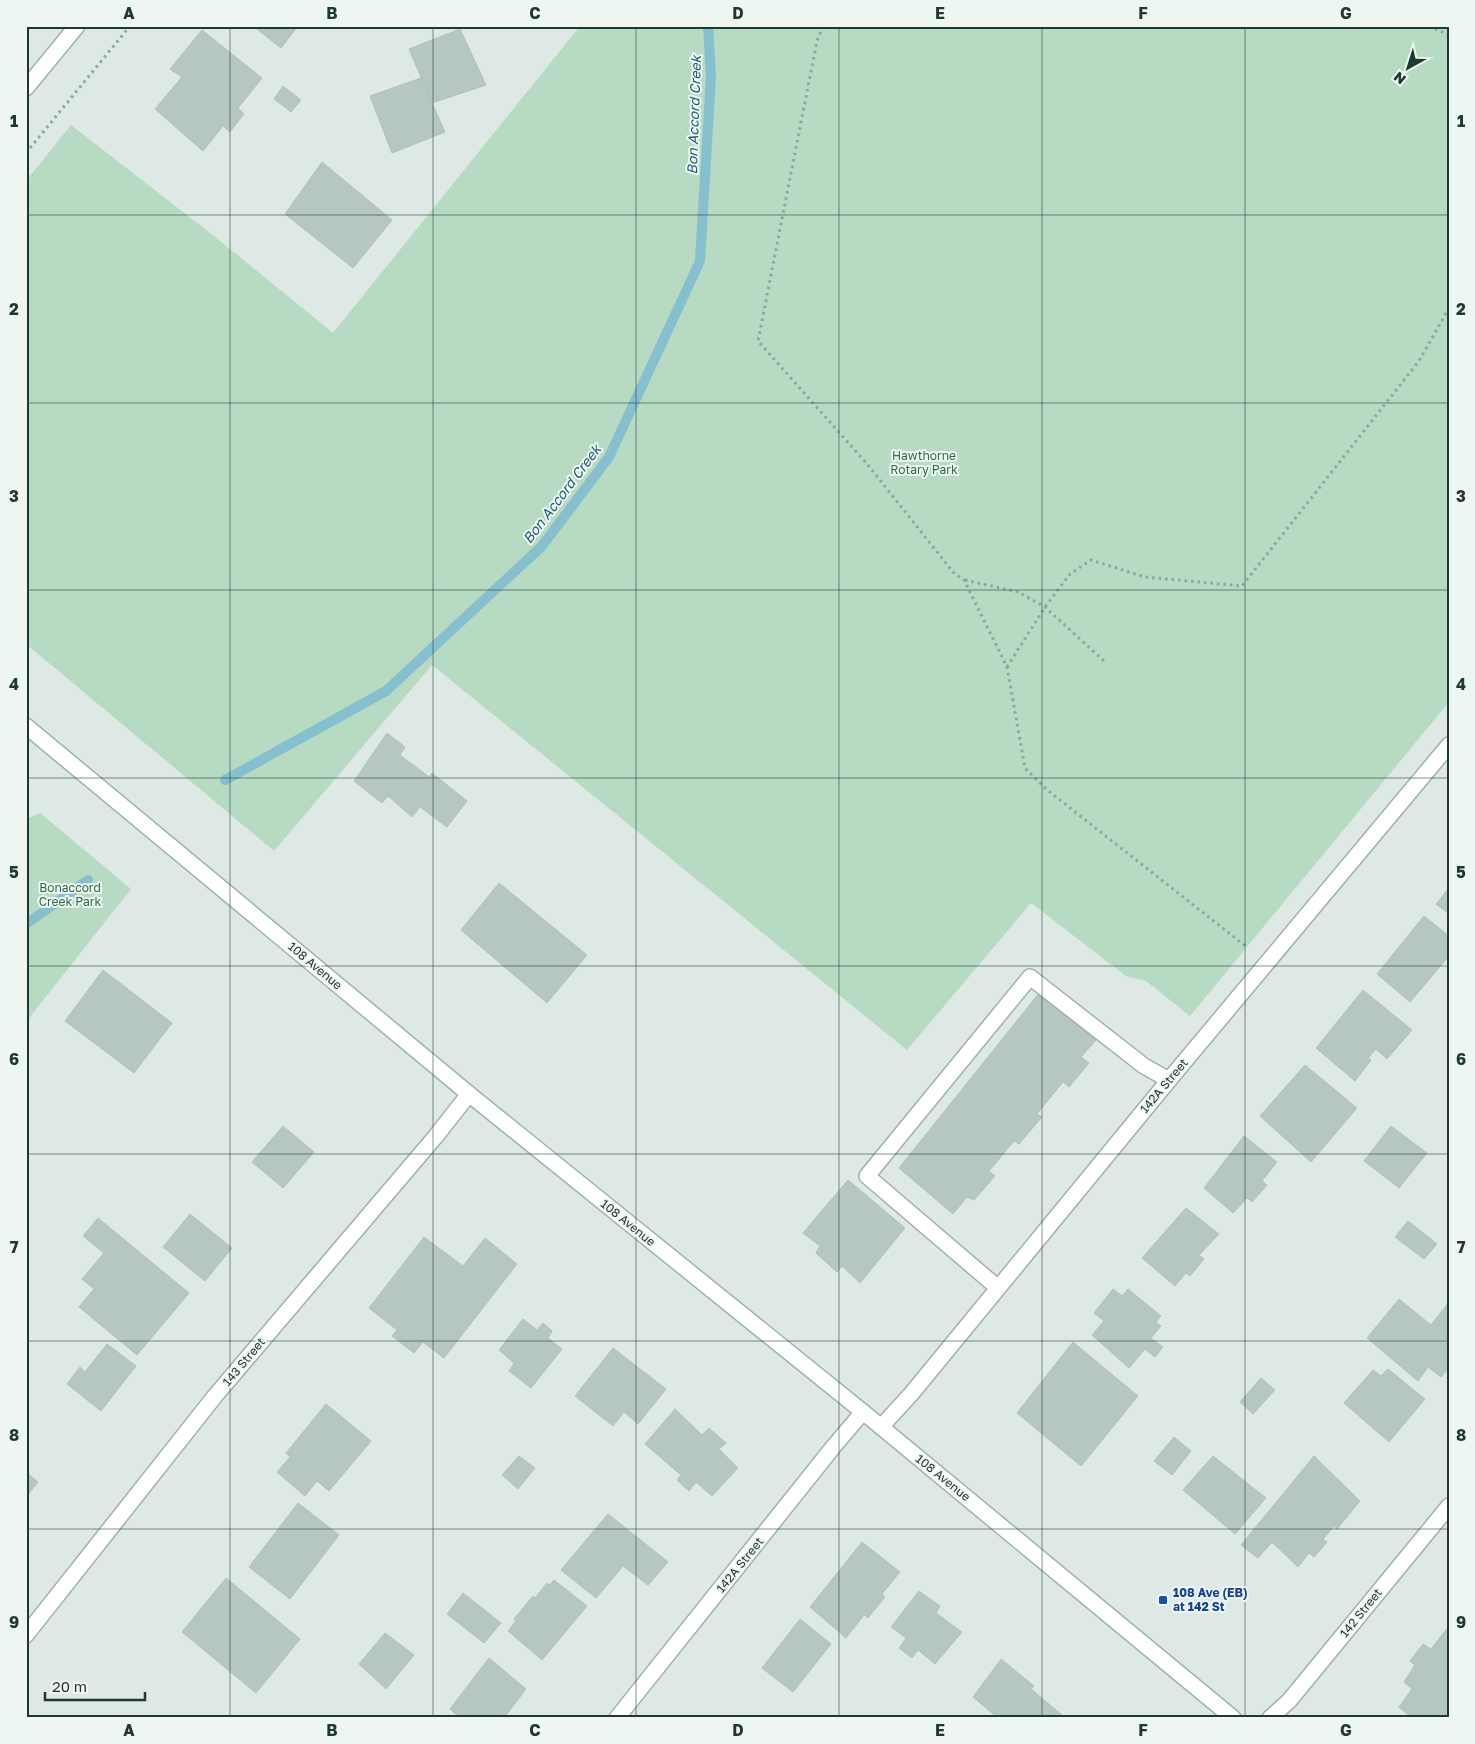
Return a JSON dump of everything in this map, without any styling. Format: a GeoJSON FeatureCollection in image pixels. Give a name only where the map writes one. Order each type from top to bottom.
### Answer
{"type":"FeatureCollection","features":[{"type":"Feature","properties":{"kind":"street"},"geometry":{"type":"LineString","coordinates":[[26,88],[77,26]]}},
{"type":"Feature","properties":{"kind":"street","name":"108 Avenue"},"geometry":{"type":"LineString","coordinates":[[26,726],[469,1094],[863,1412],[1233,1718]]}},
{"type":"Feature","properties":{"kind":"street","name":"142A Street"},"geometry":{"type":"LineString","coordinates":[[880,1427],[912,1393],[1169,1080],[1449,745]]}},
{"type":"Feature","properties":{"kind":"street"},"geometry":{"type":"LineString","coordinates":[[998,1288],[866,1176],[1030,977],[1144,1066],[1169,1080]]}},
{"type":"Feature","properties":{"kind":"street","name":"143 Street"},"geometry":{"type":"LineString","coordinates":[[26,1635],[215,1396],[436,1136],[469,1094]]}},
{"type":"Feature","properties":{"kind":"street","name":"142A Street"},"geometry":{"type":"LineString","coordinates":[[618,1718],[863,1412]]}},
{"type":"Feature","properties":{"kind":"street","name":"142 Street"},"geometry":{"type":"LineString","coordinates":[[1270,1718],[1289,1701],[1449,1506]]}},
{"type":"Feature","properties":{"kind":"path"},"geometry":{"type":"LineString","coordinates":[[26,153],[130,26]]}},
{"type":"Feature","properties":{"kind":"path"},"geometry":{"type":"LineString","coordinates":[[823,26],[817,41],[758,341],[868,465],[953,572],[964,580],[1018,592],[1045,608],[1104,661]]}},
{"type":"Feature","properties":{"kind":"path"},"geometry":{"type":"LineString","coordinates":[[1429,26],[1449,35]]}},
{"type":"Feature","properties":{"kind":"path"},"geometry":{"type":"LineString","coordinates":[[1007,667],[1045,608],[1070,574],[1091,560],[1146,578],[1242,586],[1418,361],[1449,308]]}},
{"type":"Feature","properties":{"kind":"path"},"geometry":{"type":"LineString","coordinates":[[964,580],[1007,667],[1025,768],[1046,789],[1267,963]]}},
{"type":"Feature","properties":{"kind":"green space","name":"Hawthorne Rotary Park"},"geometry":{"type":"Polygon","coordinates":[[[580,26],[1449,26],[1449,702],[1190,1016],[1146,981],[1126,976],[1031,903],[907,1050],[432,665],[274,851],[26,644],[26,181],[71,125],[214,236],[333,333],[580,26]]]}},
{"type":"Feature","properties":{"kind":"green space","name":"Bonaccord Creek Park"},"geometry":{"type":"Polygon","coordinates":[[[40,813],[131,889],[26,1022],[26,819],[40,813]]]}},
{"type":"Feature","properties":{"kind":"building"},"geometry":{"type":"Polygon","coordinates":[[[253,26],[298,26],[281,48],[253,26]]]}},
{"type":"Feature","properties":{"kind":"building"},"geometry":{"type":"Polygon","coordinates":[[[460,29],[486,85],[432,103],[409,49],[460,29]]]}},
{"type":"Feature","properties":{"kind":"building"},"geometry":{"type":"Polygon","coordinates":[[[202,30],[262,78],[238,108],[244,114],[230,132],[223,126],[203,151],[155,109],[182,77],[170,69],[202,30]]]}},
{"type":"Feature","properties":{"kind":"building"},"geometry":{"type":"Polygon","coordinates":[[[421,78],[445,132],[392,153],[370,96],[421,78]]]}},
{"type":"Feature","properties":{"kind":"building"},"geometry":{"type":"Polygon","coordinates":[[[283,86],[301,100],[291,112],[274,99],[283,86]]]}},
{"type":"Feature","properties":{"kind":"building"},"geometry":{"type":"Polygon","coordinates":[[[322,162],[392,220],[353,268],[285,214],[322,162]]]}},
{"type":"Feature","properties":{"kind":"building"},"geometry":{"type":"Polygon","coordinates":[[[387,733],[405,747],[400,755],[429,777],[432,773],[467,801],[447,827],[420,807],[412,817],[388,796],[382,803],[354,781],[387,733]]]}},
{"type":"Feature","properties":{"kind":"building"},"geometry":{"type":"Polygon","coordinates":[[[499,883],[587,955],[547,1003],[461,930],[499,883]]]}},
{"type":"Feature","properties":{"kind":"building"},"geometry":{"type":"Polygon","coordinates":[[[1449,888],[1449,914],[1436,904],[1449,888]]]}},
{"type":"Feature","properties":{"kind":"building"},"geometry":{"type":"Polygon","coordinates":[[[1424,916],[1449,936],[1449,956],[1410,1002],[1377,974],[1424,916]]]}},
{"type":"Feature","properties":{"kind":"building"},"geometry":{"type":"Polygon","coordinates":[[[103,970],[172,1023],[134,1073],[65,1021],[103,970]]]}},
{"type":"Feature","properties":{"kind":"building"},"geometry":{"type":"Polygon","coordinates":[[[1363,990],[1412,1030],[1387,1059],[1376,1049],[1368,1058],[1371,1060],[1355,1081],[1316,1048],[1363,990]]]}},
{"type":"Feature","properties":{"kind":"building"},"geometry":{"type":"Polygon","coordinates":[[[1040,992],[1096,1040],[1081,1057],[1089,1063],[1069,1087],[1063,1082],[1037,1114],[1042,1117],[1019,1144],[1014,1141],[989,1171],[995,1176],[974,1200],[967,1197],[953,1214],[899,1168],[1040,992]]]}},
{"type":"Feature","properties":{"kind":"building"},"geometry":{"type":"Polygon","coordinates":[[[1305,1065],[1357,1108],[1311,1162],[1260,1116],[1305,1065]]]}},
{"type":"Feature","properties":{"kind":"building"},"geometry":{"type":"Polygon","coordinates":[[[283,1126],[314,1152],[283,1188],[252,1162],[283,1126]]]}},
{"type":"Feature","properties":{"kind":"building"},"geometry":{"type":"Polygon","coordinates":[[[1391,1126],[1427,1153],[1399,1188],[1364,1161],[1391,1126]]]}},
{"type":"Feature","properties":{"kind":"building"},"geometry":{"type":"Polygon","coordinates":[[[1244,1136],[1277,1162],[1262,1181],[1267,1185],[1252,1202],[1247,1198],[1233,1213],[1204,1188],[1244,1136]]]}},
{"type":"Feature","properties":{"kind":"building"},"geometry":{"type":"Polygon","coordinates":[[[848,1180],[905,1228],[860,1283],[842,1266],[837,1272],[816,1253],[820,1246],[803,1233],[848,1180]]]}},
{"type":"Feature","properties":{"kind":"building"},"geometry":{"type":"Polygon","coordinates":[[[1186,1208],[1219,1234],[1199,1255],[1204,1259],[1190,1276],[1186,1273],[1175,1286],[1142,1258],[1186,1208]]]}},
{"type":"Feature","properties":{"kind":"building"},"geometry":{"type":"Polygon","coordinates":[[[190,1214],[232,1248],[205,1281],[163,1247],[190,1214]]]}},
{"type":"Feature","properties":{"kind":"building"},"geometry":{"type":"Polygon","coordinates":[[[98,1218],[189,1293],[137,1355],[79,1307],[94,1289],[82,1279],[104,1253],[83,1236],[98,1218]]]}},
{"type":"Feature","properties":{"kind":"building"},"geometry":{"type":"Polygon","coordinates":[[[1408,1221],[1437,1244],[1424,1259],[1395,1237],[1408,1221]]]}},
{"type":"Feature","properties":{"kind":"building"},"geometry":{"type":"Polygon","coordinates":[[[424,1237],[463,1266],[485,1238],[517,1264],[444,1358],[423,1342],[414,1353],[392,1336],[397,1330],[369,1308],[424,1237]]]}},
{"type":"Feature","properties":{"kind":"building"},"geometry":{"type":"Polygon","coordinates":[[[1113,1289],[1122,1296],[1128,1289],[1161,1316],[1156,1322],[1161,1326],[1151,1338],[1163,1347],[1155,1357],[1145,1349],[1129,1368],[1092,1335],[1104,1321],[1094,1313],[1113,1289]]]}},
{"type":"Feature","properties":{"kind":"building"},"geometry":{"type":"Polygon","coordinates":[[[1399,1299],[1431,1325],[1449,1302],[1449,1368],[1441,1377],[1428,1367],[1418,1381],[1367,1338],[1399,1299]]]}},
{"type":"Feature","properties":{"kind":"building"},"geometry":{"type":"Polygon","coordinates":[[[523,1319],[537,1330],[543,1323],[552,1331],[548,1338],[562,1349],[531,1388],[509,1371],[514,1363],[499,1350],[523,1319]]]}},
{"type":"Feature","properties":{"kind":"building"},"geometry":{"type":"Polygon","coordinates":[[[1073,1342],[1138,1396],[1081,1466],[1017,1413],[1073,1342]]]}},
{"type":"Feature","properties":{"kind":"building"},"geometry":{"type":"Polygon","coordinates":[[[107,1344],[136,1366],[101,1411],[67,1384],[80,1367],[85,1372],[107,1344]]]}},
{"type":"Feature","properties":{"kind":"building"},"geometry":{"type":"Polygon","coordinates":[[[613,1348],[666,1389],[638,1424],[624,1412],[613,1426],[575,1396],[613,1348]]]}},
{"type":"Feature","properties":{"kind":"building"},"geometry":{"type":"Polygon","coordinates":[[[1388,1369],[1425,1399],[1389,1442],[1344,1403],[1373,1370],[1381,1376],[1388,1369]]]}},
{"type":"Feature","properties":{"kind":"building"},"geometry":{"type":"Polygon","coordinates":[[[1261,1378],[1275,1390],[1253,1414],[1240,1402],[1261,1378]]]}},
{"type":"Feature","properties":{"kind":"building"},"geometry":{"type":"Polygon","coordinates":[[[326,1404],[371,1441],[329,1491],[317,1481],[305,1496],[277,1472],[290,1457],[286,1453],[326,1404]]]}},
{"type":"Feature","properties":{"kind":"building"},"geometry":{"type":"Polygon","coordinates":[[[675,1409],[702,1435],[709,1428],[726,1443],[719,1449],[738,1468],[712,1496],[696,1482],[689,1491],[677,1480],[681,1475],[645,1444],[675,1409]]]}},
{"type":"Feature","properties":{"kind":"building"},"geometry":{"type":"Polygon","coordinates":[[[1174,1437],[1191,1451],[1172,1475],[1154,1461],[1174,1437]]]}},
{"type":"Feature","properties":{"kind":"building"},"geometry":{"type":"Polygon","coordinates":[[[519,1456],[535,1468],[518,1489],[502,1475],[519,1456]]]}},
{"type":"Feature","properties":{"kind":"building"},"geometry":{"type":"Polygon","coordinates":[[[1213,1456],[1266,1498],[1235,1534],[1183,1490],[1213,1456]]]}},
{"type":"Feature","properties":{"kind":"building"},"geometry":{"type":"Polygon","coordinates":[[[1314,1456],[1360,1501],[1337,1529],[1334,1526],[1323,1539],[1327,1542],[1314,1557],[1309,1553],[1298,1567],[1272,1542],[1258,1558],[1241,1545],[1314,1456]]]}},
{"type":"Feature","properties":{"kind":"building"},"geometry":{"type":"Polygon","coordinates":[[[26,1472],[38,1482],[26,1497],[26,1472]]]}},
{"type":"Feature","properties":{"kind":"building"},"geometry":{"type":"Polygon","coordinates":[[[298,1503],[339,1535],[290,1599],[249,1567],[298,1503]]]}},
{"type":"Feature","properties":{"kind":"building"},"geometry":{"type":"Polygon","coordinates":[[[608,1514],[668,1562],[648,1585],[623,1566],[596,1598],[561,1570],[608,1514]]]}},
{"type":"Feature","properties":{"kind":"building"},"geometry":{"type":"Polygon","coordinates":[[[862,1542],[900,1572],[882,1594],[885,1597],[868,1618],[864,1615],[846,1638],[810,1607],[862,1542]]]}},
{"type":"Feature","properties":{"kind":"building"},"geometry":{"type":"Polygon","coordinates":[[[226,1578],[300,1639],[256,1693],[182,1632],[226,1578]]]}},
{"type":"Feature","properties":{"kind":"building"},"geometry":{"type":"Polygon","coordinates":[[[554,1580],[587,1606],[542,1660],[508,1631],[516,1621],[514,1619],[533,1596],[535,1598],[547,1583],[550,1585],[554,1580]]]}},
{"type":"Feature","properties":{"kind":"building"},"geometry":{"type":"Polygon","coordinates":[[[919,1591],[940,1606],[936,1613],[962,1632],[935,1664],[918,1650],[912,1658],[899,1648],[906,1638],[891,1627],[919,1591]]]}},
{"type":"Feature","properties":{"kind":"building"},"geometry":{"type":"Polygon","coordinates":[[[463,1593],[501,1623],[484,1643],[447,1614],[463,1593]]]}},
{"type":"Feature","properties":{"kind":"building"},"geometry":{"type":"Polygon","coordinates":[[[800,1619],[831,1644],[793,1692],[762,1668],[800,1619]]]}},
{"type":"Feature","properties":{"kind":"building"},"geometry":{"type":"Polygon","coordinates":[[[1449,1626],[1449,1712],[1444,1718],[1412,1718],[1399,1707],[1412,1689],[1404,1682],[1415,1665],[1410,1661],[1423,1644],[1431,1649],[1449,1626]]]}},
{"type":"Feature","properties":{"kind":"building"},"geometry":{"type":"Polygon","coordinates":[[[385,1633],[414,1655],[386,1689],[359,1664],[385,1633]]]}},
{"type":"Feature","properties":{"kind":"building"},"geometry":{"type":"Polygon","coordinates":[[[489,1658],[526,1689],[504,1718],[460,1718],[450,1709],[489,1658]]]}},
{"type":"Feature","properties":{"kind":"building"},"geometry":{"type":"Polygon","coordinates":[[[1001,1659],[1034,1686],[1031,1689],[1062,1715],[1060,1718],[998,1718],[973,1697],[1001,1659]]]}},
{"type":"Feature","properties":{"kind":"waterway","name":"Bon Accord Creek"},"geometry":{"type":"LineString","coordinates":[[225,780],[386,691],[542,546],[609,457],[700,261],[711,76],[708,26]]}},
{"type":"Feature","properties":{"kind":"waterway","name":"Bon Accord Creek"},"geometry":{"type":"LineString","coordinates":[[26,924],[88,880]]}},
{"type":"Feature","properties":{"kind":"place","name":"108 Ave (EB) at 142 St"},"geometry":{"type":"Point","coordinates":[1163,1600]}}]}
